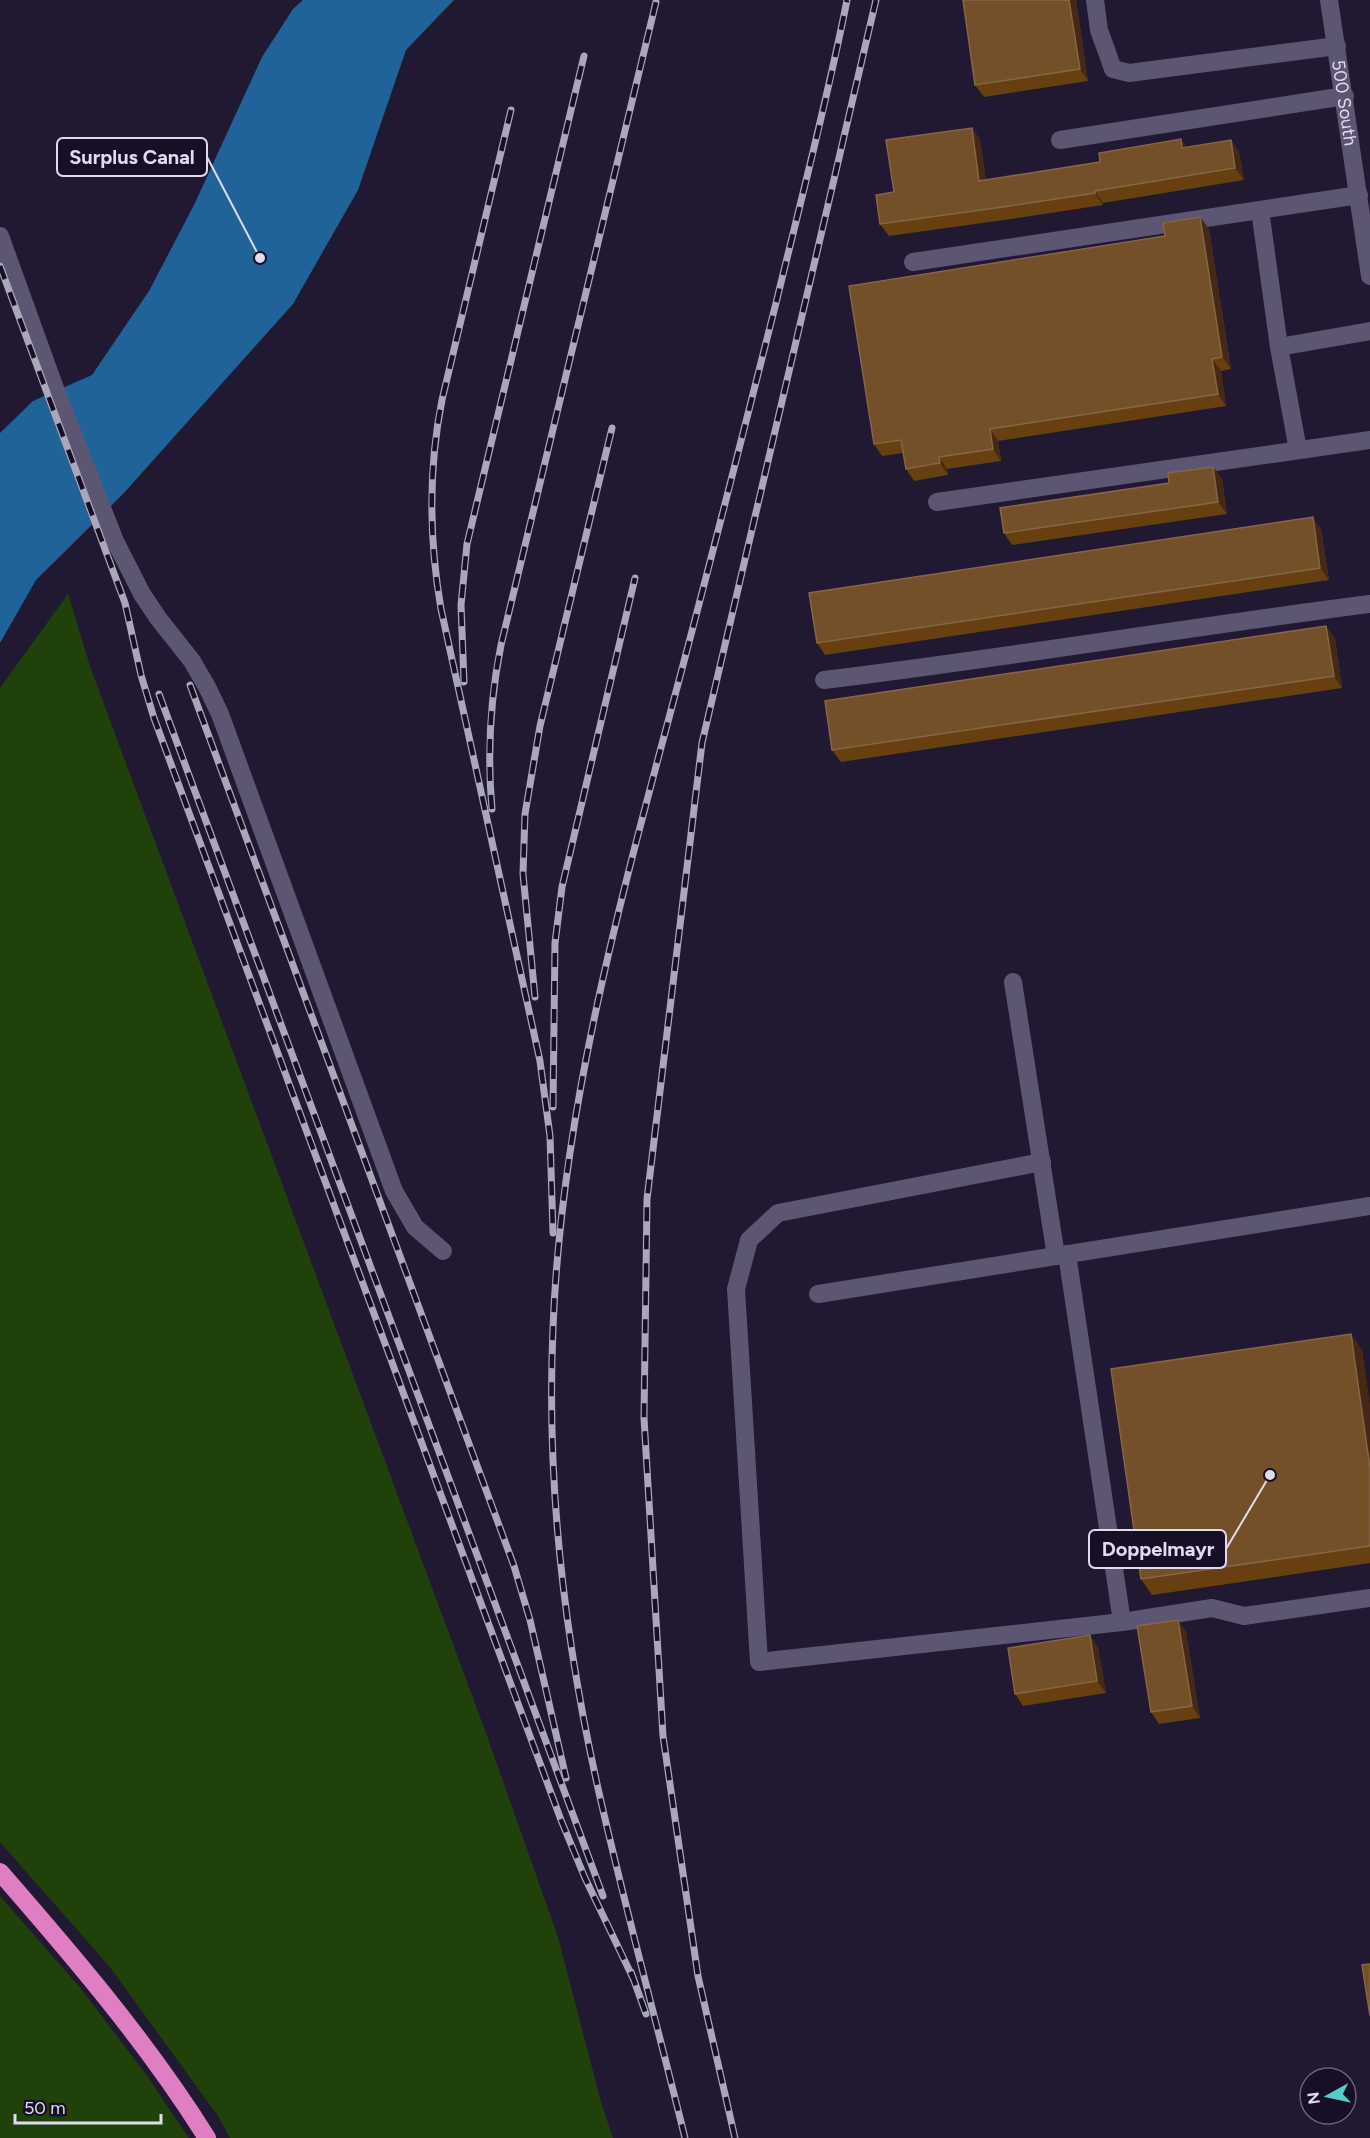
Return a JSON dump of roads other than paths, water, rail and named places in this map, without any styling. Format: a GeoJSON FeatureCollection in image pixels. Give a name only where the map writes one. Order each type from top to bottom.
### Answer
{"type":"FeatureCollection","features":[{"type":"Feature","properties":{"kind":"highway"},"geometry":{"type":"LineString","coordinates":[[0,1872],[112,2004],[156,2062],[207,2138]]}},
{"type":"Feature","properties":{"kind":"street"},"geometry":{"type":"LineString","coordinates":[[1095,0],[1099,30],[1113,69],[1129,73],[1336,46]]}},
{"type":"Feature","properties":{"kind":"street","name":"500 South"},"geometry":{"type":"LineString","coordinates":[[1329,0],[1359,195],[1367,227],[1370,276]]}},
{"type":"Feature","properties":{"kind":"street"},"geometry":{"type":"LineString","coordinates":[[1060,140],[1345,96]]}},
{"type":"Feature","properties":{"kind":"street"},"geometry":{"type":"LineString","coordinates":[[913,262],[1359,195]]}},
{"type":"Feature","properties":{"kind":"street"},"geometry":{"type":"LineString","coordinates":[[1260,210],[1279,347],[1298,450]]}},
{"type":"Feature","properties":{"kind":"street"},"geometry":{"type":"LineString","coordinates":[[0,236],[56,391],[120,551],[142,594],[192,661],[216,705],[394,1191],[415,1227],[443,1251]]}},
{"type":"Feature","properties":{"kind":"street"},"geometry":{"type":"LineString","coordinates":[[1279,347],[1370,331]]}},
{"type":"Feature","properties":{"kind":"street"},"geometry":{"type":"LineString","coordinates":[[937,502],[1370,440]]}},
{"type":"Feature","properties":{"kind":"street"},"geometry":{"type":"LineString","coordinates":[[824,680],[1370,604]]}},
{"type":"Feature","properties":{"kind":"street"},"geometry":{"type":"LineString","coordinates":[[1013,982],[1042,1162],[1062,1255],[1122,1622]]}},
{"type":"Feature","properties":{"kind":"street"},"geometry":{"type":"LineString","coordinates":[[1042,1162],[778,1213],[748,1240],[736,1289],[759,1662],[1122,1622],[1212,1608],[1245,1616],[1370,1598]]}},
{"type":"Feature","properties":{"kind":"street"},"geometry":{"type":"LineString","coordinates":[[818,1294],[1370,1206]]}},
{"type":"Feature","properties":{"kind":"water"},"geometry":{"type":"Polygon","coordinates":[[[303,0],[454,0],[406,50],[358,190],[293,304],[123,494],[36,580],[0,643],[0,433],[33,401],[92,375],[149,291],[194,205],[262,57],[293,9],[303,0]]]}},
{"type":"Feature","properties":{"kind":"railway"},"geometry":{"type":"LineString","coordinates":[[685,2138],[600,1797],[568,1623],[552,1446],[553,1328],[558,1250],[579,1095],[611,942],[777,299],[847,0]]}},
{"type":"Feature","properties":{"kind":"railway"},"geometry":{"type":"LineString","coordinates":[[735,2138],[698,1976],[663,1736],[644,1418],[647,1199],[702,743],[876,0]]}},
{"type":"Feature","properties":{"kind":"railway"},"geometry":{"type":"LineString","coordinates":[[492,809],[490,727],[501,645],[656,2]]}},
{"type":"Feature","properties":{"kind":"railway"},"geometry":{"type":"LineString","coordinates":[[464,682],[461,605],[467,544],[584,56]]}},
{"type":"Feature","properties":{"kind":"railway"},"geometry":{"type":"LineString","coordinates":[[511,110],[437,426],[432,478],[432,531],[441,609],[540,1061],[550,1136],[553,1233]]}},
{"type":"Feature","properties":{"kind":"railway"},"geometry":{"type":"LineString","coordinates":[[0,266],[125,603],[141,675],[154,718],[561,1820],[585,1878],[633,1978]]}},
{"type":"Feature","properties":{"kind":"railway"},"geometry":{"type":"LineString","coordinates":[[535,997],[523,874],[525,814],[540,726],[612,428]]}},
{"type":"Feature","properties":{"kind":"railway"},"geometry":{"type":"LineString","coordinates":[[553,1107],[555,943],[562,887],[635,578]]}},
{"type":"Feature","properties":{"kind":"railway"},"geometry":{"type":"LineString","coordinates":[[190,685],[514,1566],[530,1620],[566,1778]]}},
{"type":"Feature","properties":{"kind":"railway"},"geometry":{"type":"LineString","coordinates":[[159,694],[603,1896]]}},
{"type":"Feature","properties":{"kind":"railway"},"geometry":{"type":"LineString","coordinates":[[631,1972],[646,2014]]}},
{"type":"Feature","properties":{"kind":"place","name":"Surplus Canal"},"geometry":{"type":"Point","coordinates":[260,258]}},
{"type":"Feature","properties":{"kind":"place","name":"Doppelmayr"},"geometry":{"type":"Point","coordinates":[1270,1475]}}]}
